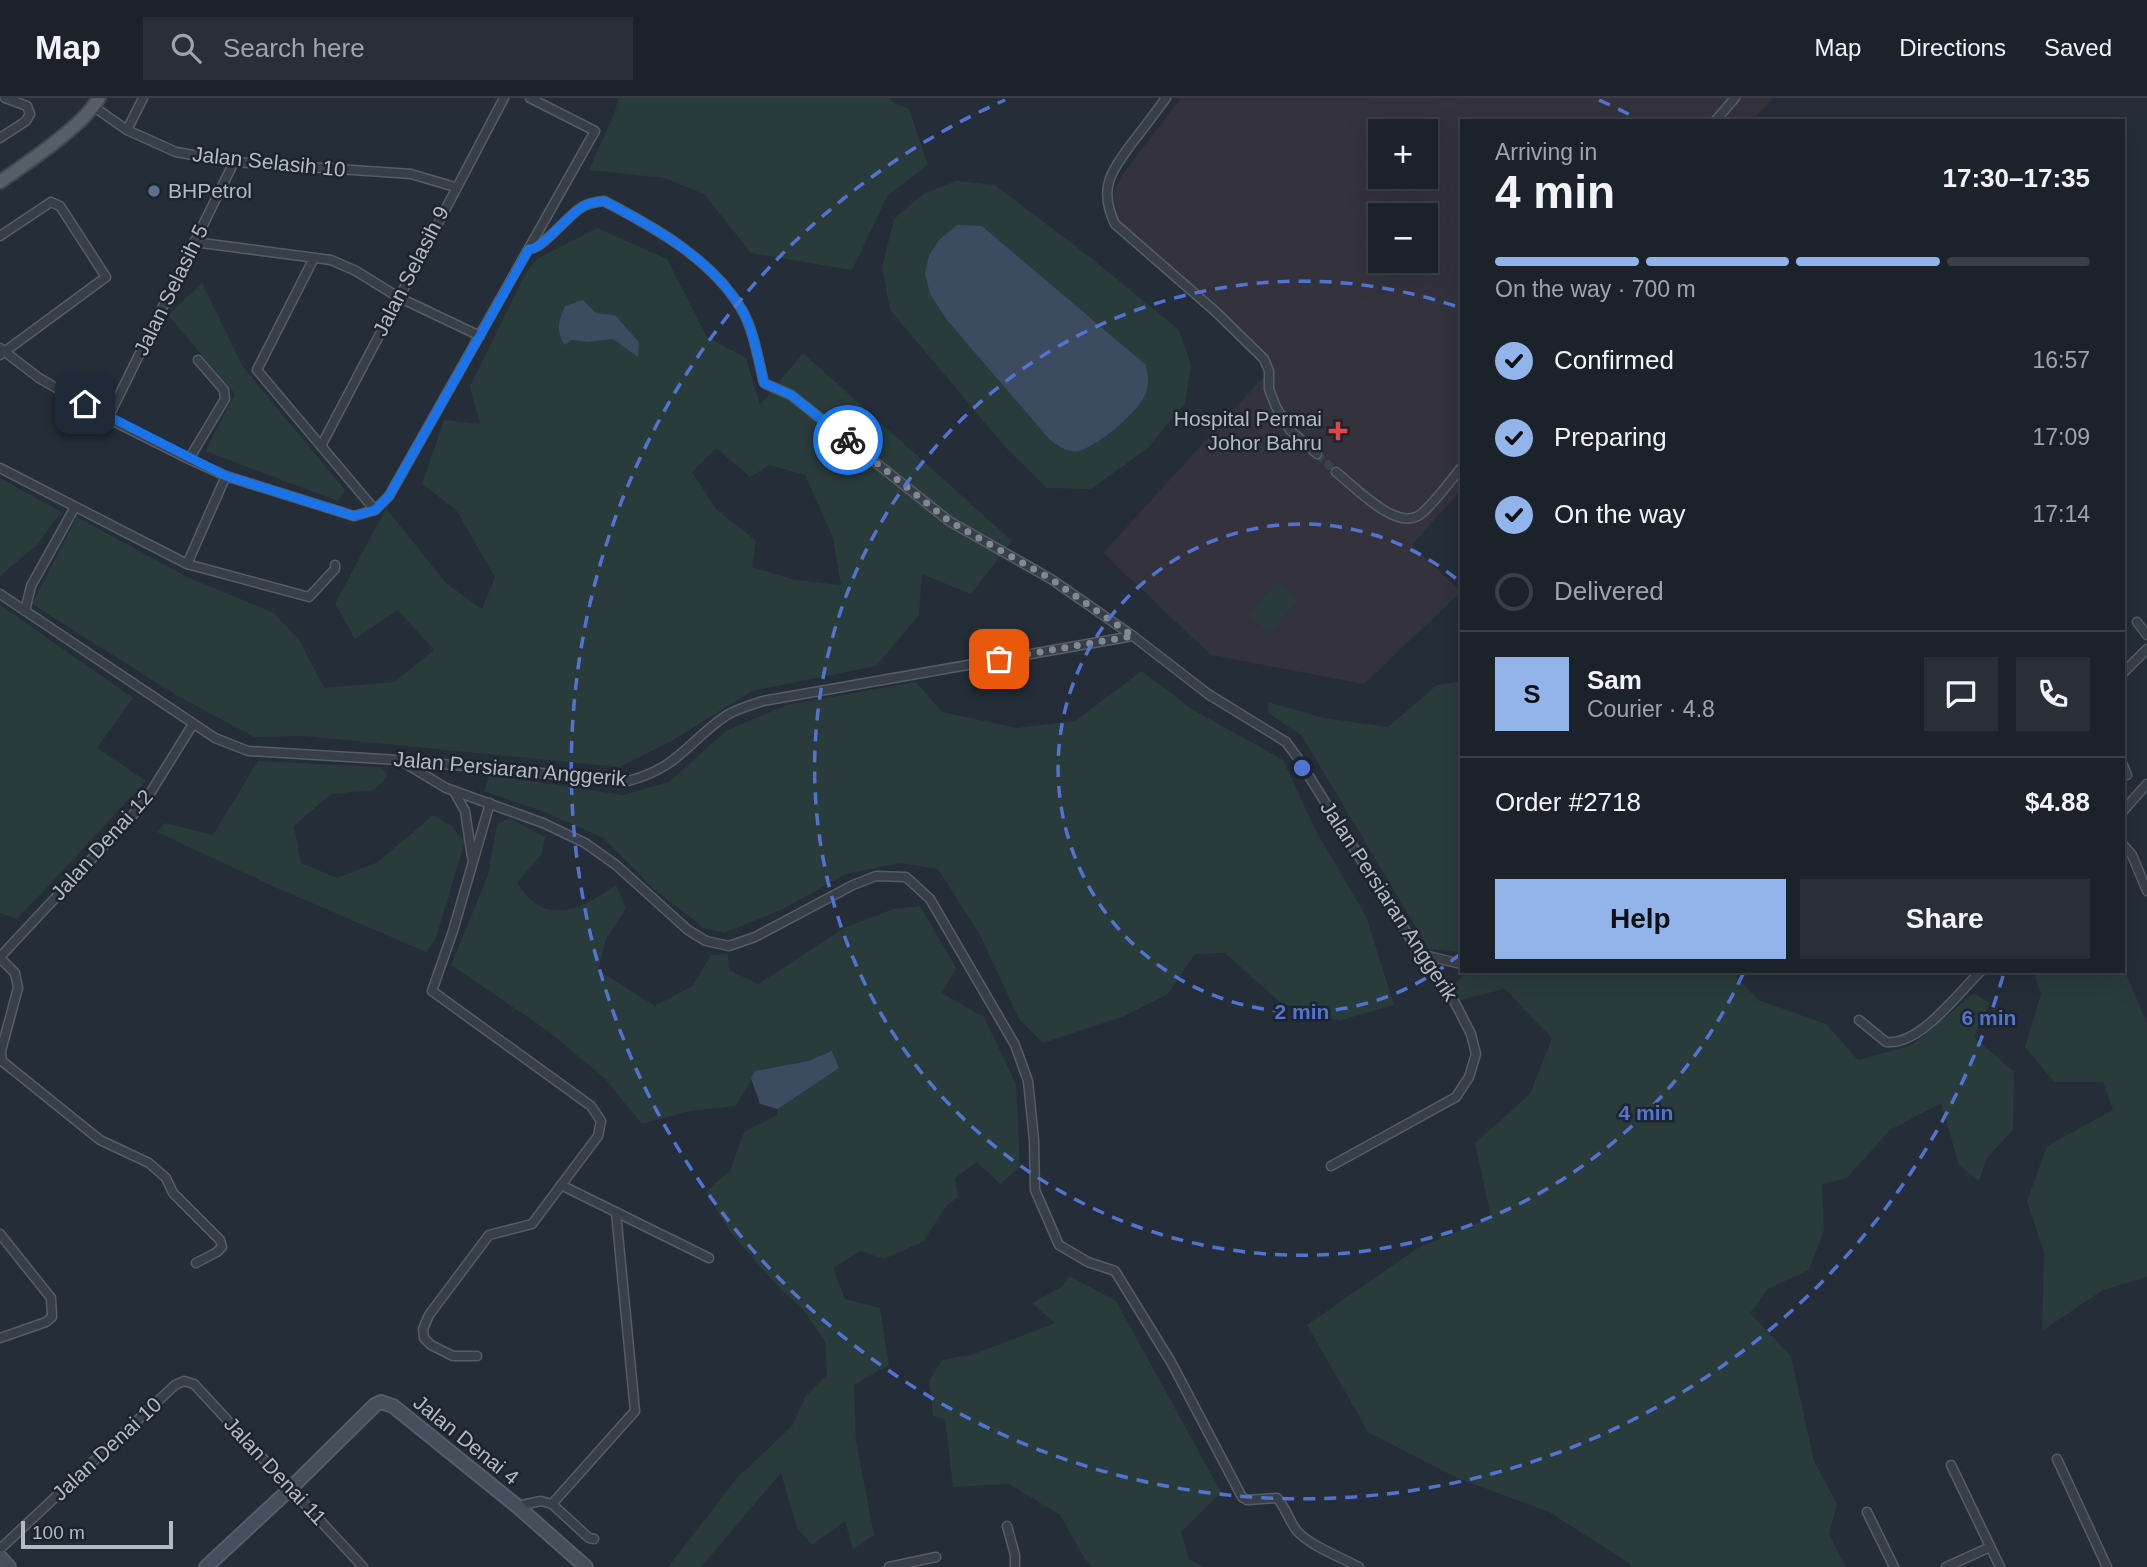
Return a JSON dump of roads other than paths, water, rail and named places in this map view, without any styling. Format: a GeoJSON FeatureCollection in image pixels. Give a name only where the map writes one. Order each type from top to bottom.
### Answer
{"type":"FeatureCollection","features":[{"type":"Feature","properties":{"kind":"main road"},"geometry":{"type":"LineString","coordinates":[[0,182],[71,128],[96,103]]}},
{"type":"Feature","properties":{"kind":"street"},"geometry":{"type":"LineString","coordinates":[[0,138],[26,121],[30,114],[27,106],[5,98]]}},
{"type":"Feature","properties":{"kind":"street"},"geometry":{"type":"LineString","coordinates":[[127,130],[143,98]]}},
{"type":"Feature","properties":{"kind":"street","name":"Jalan Selasih 9"},"geometry":{"type":"LineString","coordinates":[[321,446],[504,98]]}},
{"type":"Feature","properties":{"kind":"street"},"geometry":{"type":"LineString","coordinates":[[0,236],[51,202],[60,206],[106,277],[1,352],[39,378],[108,418],[188,459],[226,476],[354,516],[375,510],[389,496],[595,131],[530,98]]}},
{"type":"Feature","properties":{"kind":"street"},"geometry":{"type":"LineString","coordinates":[[1166,98],[1111,172],[1107,207],[1115,224],[1264,359],[1269,371],[1269,389],[1276,407],[1290,430],[1317,454]]}},
{"type":"Feature","properties":{"kind":"street"},"geometry":{"type":"LineString","coordinates":[[1717,119],[1735,98]]}},
{"type":"Feature","properties":{"kind":"street","name":"Jalan Selasih 10"},"geometry":{"type":"LineString","coordinates":[[96,103],[127,130],[176,152],[234,162],[411,174],[455,187]]}},
{"type":"Feature","properties":{"kind":"street","name":"Jalan Selasih 5"},"geometry":{"type":"LineString","coordinates":[[108,418],[234,162]]}},
{"type":"Feature","properties":{"kind":"street"},"geometry":{"type":"LineString","coordinates":[[529,249],[540,247],[573,214],[583,206],[595,202],[604,201],[652,226],[724,284],[743,312],[764,383],[791,395],[949,521],[1051,579],[1133,636]]}},
{"type":"Feature","properties":{"kind":"street"},"geometry":{"type":"LineString","coordinates":[[194,242],[331,260],[356,271],[398,297],[480,336]]}},
{"type":"Feature","properties":{"kind":"street"},"geometry":{"type":"LineString","coordinates":[[314,258],[257,370],[375,510]]}},
{"type":"Feature","properties":{"kind":"street"},"geometry":{"type":"LineString","coordinates":[[188,459],[225,399],[224,390],[198,360]]}},
{"type":"Feature","properties":{"kind":"street"},"geometry":{"type":"LineString","coordinates":[[0,468],[187,564],[309,597],[335,569],[335,565]]}},
{"type":"Feature","properties":{"kind":"street"},"geometry":{"type":"LineString","coordinates":[[1336,472],[1392,516],[1406,520],[1420,515],[1460,469]]}},
{"type":"Feature","properties":{"kind":"street"},"geometry":{"type":"LineString","coordinates":[[187,564],[226,476]]}},
{"type":"Feature","properties":{"kind":"street"},"geometry":{"type":"LineString","coordinates":[[25,611],[31,586],[75,507]]}},
{"type":"Feature","properties":{"kind":"street","name":"Jalan Persiaran Anggerik"},"geometry":{"type":"LineString","coordinates":[[0,594],[215,738],[248,751],[399,760],[628,781],[651,775],[668,766],[728,714],[762,701],[1133,636],[1208,694],[1286,742],[1420,954],[1453,999],[1471,1034],[1476,1054],[1469,1077],[1456,1097],[1331,1166]]}},
{"type":"Feature","properties":{"kind":"street"},"geometry":{"type":"LineString","coordinates":[[2137,622],[2147,635]]}},
{"type":"Feature","properties":{"kind":"street"},"geometry":{"type":"LineString","coordinates":[[2125,671],[2147,649]]}},
{"type":"Feature","properties":{"kind":"street","name":"Jalan Denai 12"},"geometry":{"type":"LineString","coordinates":[[0,957],[144,803],[193,723]]}},
{"type":"Feature","properties":{"kind":"street"},"geometry":{"type":"LineString","coordinates":[[399,760],[454,791],[543,823],[585,843],[616,865],[688,930],[706,941],[729,946],[755,937],[876,876],[906,877],[930,899],[1016,1045],[1028,1082],[1034,1140],[1035,1190],[1059,1245],[1088,1262],[1115,1271],[1171,1362],[1242,1497],[1247,1500],[1277,1498],[1304,1537],[1359,1567]]}},
{"type":"Feature","properties":{"kind":"street"},"geometry":{"type":"LineString","coordinates":[[2125,770],[2127,775]]}},
{"type":"Feature","properties":{"kind":"street"},"geometry":{"type":"LineString","coordinates":[[2125,809],[2147,784]]}},
{"type":"Feature","properties":{"kind":"street"},"geometry":{"type":"LineString","coordinates":[[454,791],[465,811],[472,863]]}},
{"type":"Feature","properties":{"kind":"street"},"geometry":{"type":"LineString","coordinates":[[477,1356],[453,1356],[431,1345],[424,1338],[423,1329],[429,1314],[484,1240],[496,1233],[531,1224],[598,1136],[601,1126],[600,1116],[591,1106],[432,991],[453,932],[489,803]]}},
{"type":"Feature","properties":{"kind":"street"},"geometry":{"type":"LineString","coordinates":[[2125,847],[2132,855],[2147,891]]}},
{"type":"Feature","properties":{"kind":"street"},"geometry":{"type":"LineString","coordinates":[[1420,954],[1460,964]]}},
{"type":"Feature","properties":{"kind":"street"},"geometry":{"type":"LineString","coordinates":[[0,957],[15,973],[19,988],[1,1051],[2,1061],[100,1140],[149,1163],[166,1178],[173,1193],[220,1240],[222,1247],[217,1252],[196,1263]]}},
{"type":"Feature","properties":{"kind":"street"},"geometry":{"type":"LineString","coordinates":[[1859,1020],[1886,1042],[1902,1040],[1928,1025],[1979,973]]}},
{"type":"Feature","properties":{"kind":"street"},"geometry":{"type":"LineString","coordinates":[[561,1185],[709,1258]]}},
{"type":"Feature","properties":{"kind":"street"},"geometry":{"type":"LineString","coordinates":[[552,1504],[635,1411],[616,1212]]}},
{"type":"Feature","properties":{"kind":"street"},"geometry":{"type":"LineString","coordinates":[[0,1234],[51,1298],[53,1308],[52,1317],[46,1322],[0,1338]]}},
{"type":"Feature","properties":{"kind":"street","name":"Jalan Denai 11"},"geometry":{"type":"LineString","coordinates":[[184,1381],[194,1384],[363,1567]]}},
{"type":"Feature","properties":{"kind":"street","name":"Jalan Denai 10"},"geometry":{"type":"LineString","coordinates":[[0,1549],[175,1385],[184,1381]]}},
{"type":"Feature","properties":{"kind":"street","name":"Jalan Denai 4"},"geometry":{"type":"LineString","coordinates":[[291,1488],[375,1405],[382,1402],[393,1406],[517,1506],[586,1567]]}},
{"type":"Feature","properties":{"kind":"street"},"geometry":{"type":"LineString","coordinates":[[2057,1459],[2107,1567]]}},
{"type":"Feature","properties":{"kind":"street"},"geometry":{"type":"LineString","coordinates":[[1951,1465],[2000,1567]]}},
{"type":"Feature","properties":{"kind":"street"},"geometry":{"type":"LineString","coordinates":[[206,1567],[291,1488]]}},
{"type":"Feature","properties":{"kind":"street"},"geometry":{"type":"LineString","coordinates":[[517,1506],[541,1501],[552,1504],[589,1538],[594,1539]]}},
{"type":"Feature","properties":{"kind":"street"},"geometry":{"type":"LineString","coordinates":[[1867,1511],[1894,1567]]}},
{"type":"Feature","properties":{"kind":"street"},"geometry":{"type":"LineString","coordinates":[[1007,1526],[1015,1555],[1015,1567]]}},
{"type":"Feature","properties":{"kind":"street"},"geometry":{"type":"LineString","coordinates":[[1946,1567],[1990,1547]]}},
{"type":"Feature","properties":{"kind":"street"},"geometry":{"type":"LineString","coordinates":[[0,1557],[9,1567]]}},
{"type":"Feature","properties":{"kind":"street"},"geometry":{"type":"LineString","coordinates":[[889,1567],[936,1557]]}},
{"type":"Feature","properties":{"kind":"water"},"geometry":{"type":"Polygon","coordinates":[[[957,225],[982,226],[1146,365],[1148,385],[1140,404],[1105,437],[1078,451],[1062,448],[1049,439],[946,319],[930,294],[925,274],[929,255],[939,240],[957,225]]]}},
{"type":"Feature","properties":{"kind":"water"},"geometry":{"type":"Polygon","coordinates":[[[583,300],[596,313],[615,315],[639,342],[638,357],[613,339],[589,342],[571,340],[565,345],[559,331],[565,306],[583,300]]]}},
{"type":"Feature","properties":{"kind":"water"},"geometry":{"type":"Polygon","coordinates":[[[832,1051],[839,1068],[778,1109],[760,1104],[751,1078],[755,1071],[808,1061],[832,1051]]]}},
{"type":"Feature","properties":{"kind":"tunnel"},"geometry":{"type":"LineString","coordinates":[[1317,454],[1336,472]]}},
{"type":"Feature","properties":{"kind":"place","name":"BHPetrol"},"geometry":{"type":"Point","coordinates":[154,191]}},
{"type":"Feature","properties":{"kind":"place","name":"Hospital Permai Johor Bahru"},"geometry":{"type":"Point","coordinates":[1338,431]}}]}
